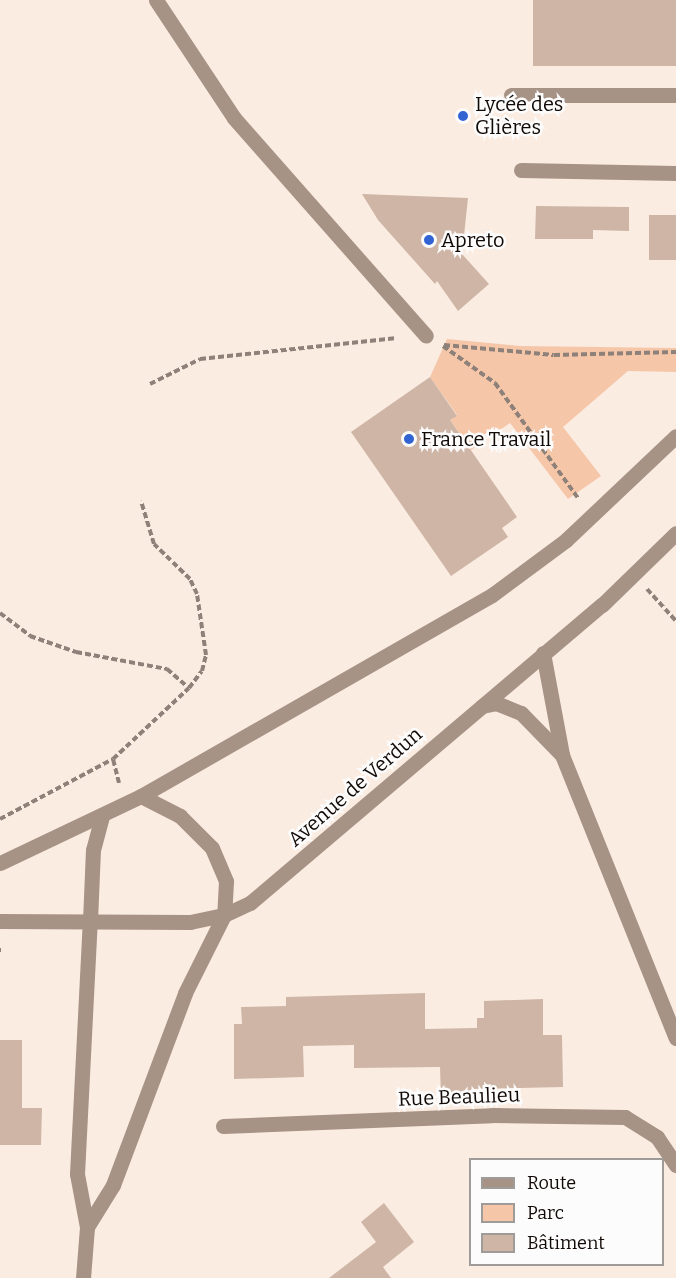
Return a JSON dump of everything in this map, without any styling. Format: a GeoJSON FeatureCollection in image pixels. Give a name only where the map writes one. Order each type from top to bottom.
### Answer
{"type":"FeatureCollection","features":[{"type":"Feature","properties":{"kind":"street"},"geometry":{"type":"LineString","coordinates":[[156,0],[234,118],[426,336]]}},
{"type":"Feature","properties":{"kind":"street"},"geometry":{"type":"LineString","coordinates":[[511,95],[676,96]]}},
{"type":"Feature","properties":{"kind":"street"},"geometry":{"type":"LineString","coordinates":[[522,170],[676,173]]}},
{"type":"Feature","properties":{"kind":"street"},"geometry":{"type":"LineString","coordinates":[[0,863],[102,817],[141,796],[511,583],[566,540],[676,436]]}},
{"type":"Feature","properties":{"kind":"street","name":"Avenue de Verdun"},"geometry":{"type":"LineString","coordinates":[[0,921],[190,922],[224,915],[270,889],[543,652],[602,605],[676,533]]}},
{"type":"Feature","properties":{"kind":"street"},"geometry":{"type":"LineString","coordinates":[[543,652],[562,755],[676,1038]]}},
{"type":"Feature","properties":{"kind":"street"},"geometry":{"type":"LineString","coordinates":[[477,709],[488,701],[521,713],[562,755]]}},
{"type":"Feature","properties":{"kind":"street"},"geometry":{"type":"LineString","coordinates":[[87,1227],[113,1185],[185,993],[224,915],[226,881],[212,848],[180,816],[141,796]]}},
{"type":"Feature","properties":{"kind":"street"},"geometry":{"type":"LineString","coordinates":[[83,1278],[87,1227],[77,1174],[93,850],[102,817]]}},
{"type":"Feature","properties":{"kind":"street","name":"Rue Beaulieu"},"geometry":{"type":"LineString","coordinates":[[223,1126],[492,1115],[615,1116],[644,1125],[676,1165]]}},
{"type":"Feature","properties":{"kind":"path"},"geometry":{"type":"LineString","coordinates":[[150,384],[200,359],[426,336],[495,383],[581,503]]}},
{"type":"Feature","properties":{"kind":"path"},"geometry":{"type":"LineString","coordinates":[[440,345],[499,346],[554,355],[676,352]]}},
{"type":"Feature","properties":{"kind":"path"},"geometry":{"type":"LineString","coordinates":[[0,819],[113,759],[189,688],[202,671],[206,655],[202,613],[190,579],[153,544],[141,501]]}},
{"type":"Feature","properties":{"kind":"path"},"geometry":{"type":"LineString","coordinates":[[641,582],[676,621]]}},
{"type":"Feature","properties":{"kind":"path"},"geometry":{"type":"LineString","coordinates":[[0,613],[30,636],[76,652],[167,669],[189,688]]}},
{"type":"Feature","properties":{"kind":"path"},"geometry":{"type":"LineString","coordinates":[[113,759],[125,804]]}},
{"type":"Feature","properties":{"kind":"green space"},"geometry":{"type":"Polygon","coordinates":[[[447,339],[520,346],[676,348],[676,372],[628,371],[563,427],[601,476],[568,499],[510,423],[471,450],[450,420],[457,415],[430,377],[447,339]]]}},
{"type":"Feature","properties":{"kind":"building"},"geometry":{"type":"Polygon","coordinates":[[[533,0],[676,0],[676,66],[533,66],[533,0]]]}},
{"type":"Feature","properties":{"kind":"building","name":"Apreto"},"geometry":{"type":"Polygon","coordinates":[[[362,194],[468,198],[462,254],[489,284],[458,311],[437,281],[435,284],[378,220],[362,194]]]}},
{"type":"Feature","properties":{"kind":"building"},"geometry":{"type":"Polygon","coordinates":[[[536,206],[629,207],[629,231],[593,230],[593,239],[535,239],[536,206]]]}},
{"type":"Feature","properties":{"kind":"building"},"geometry":{"type":"Polygon","coordinates":[[[649,215],[676,215],[676,260],[649,260],[649,215]]]}},
{"type":"Feature","properties":{"kind":"building"},"geometry":{"type":"Polygon","coordinates":[[[430,377],[457,416],[450,420],[517,517],[502,528],[508,537],[451,576],[351,432],[430,377]]]}},
{"type":"Feature","properties":{"kind":"building"},"geometry":{"type":"Polygon","coordinates":[[[425,993],[425,1029],[477,1028],[477,1018],[484,1018],[484,1001],[543,999],[543,1035],[562,1035],[563,1087],[471,1089],[471,1096],[441,1097],[440,1067],[354,1068],[354,1045],[303,1046],[304,1077],[234,1079],[234,1024],[242,1024],[241,1007],[286,1006],[286,997],[425,993]]]}},
{"type":"Feature","properties":{"kind":"building"},"geometry":{"type":"Polygon","coordinates":[[[0,1040],[22,1040],[22,1108],[42,1108],[41,1145],[0,1145],[0,1040]]]}},
{"type":"Feature","properties":{"kind":"building"},"geometry":{"type":"Polygon","coordinates":[[[384,1203],[414,1242],[383,1267],[391,1278],[329,1278],[376,1242],[361,1222],[384,1203]]]}},
{"type":"Feature","properties":{"kind":"place","name":"Lycée des Glières"},"geometry":{"type":"Point","coordinates":[463,116]}},
{"type":"Feature","properties":{"kind":"place","name":"Apreto"},"geometry":{"type":"Point","coordinates":[429,240]}},
{"type":"Feature","properties":{"kind":"place","name":"France Travail"},"geometry":{"type":"Point","coordinates":[409,439]}}]}
